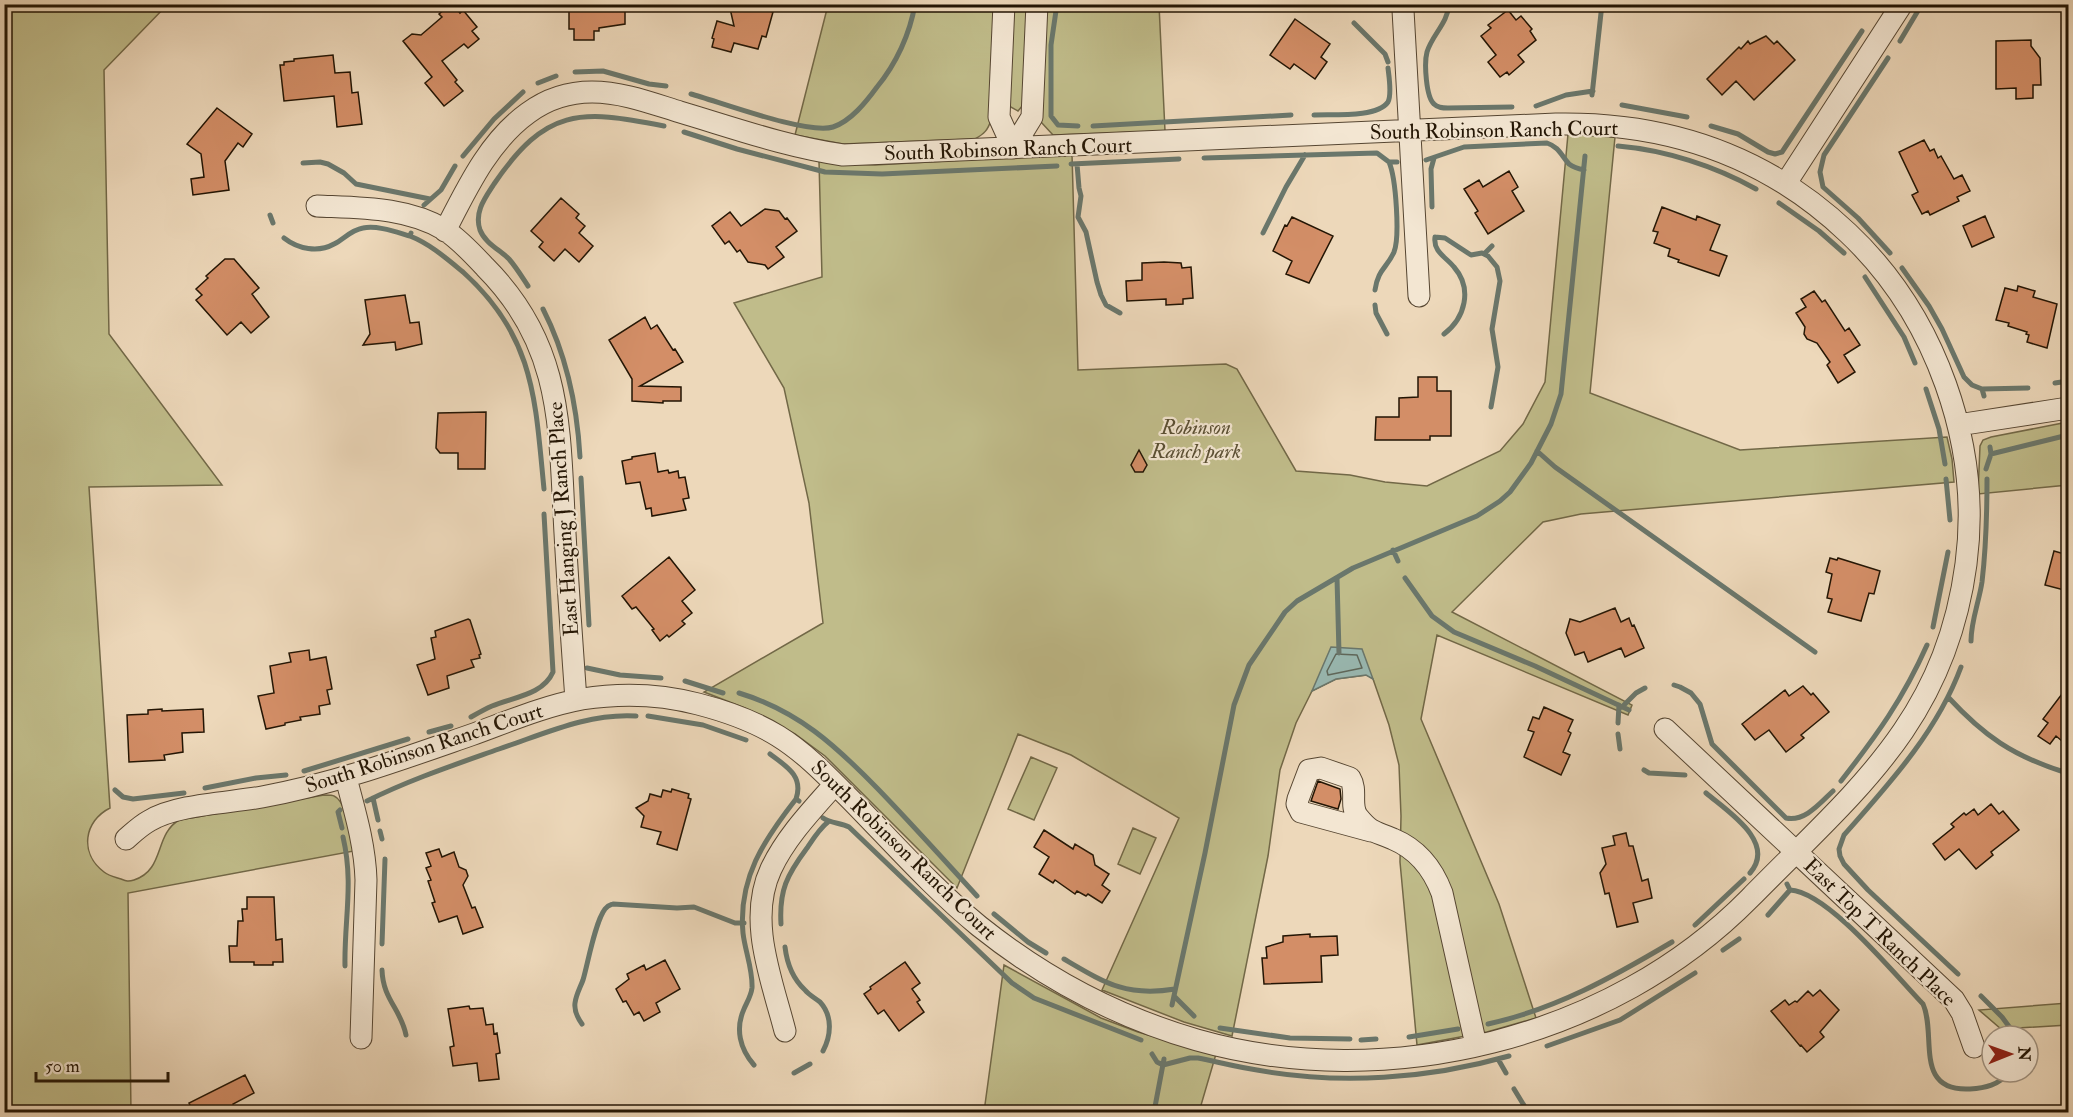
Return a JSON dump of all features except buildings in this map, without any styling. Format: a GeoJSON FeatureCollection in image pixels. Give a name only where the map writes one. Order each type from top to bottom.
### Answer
{"type":"FeatureCollection","features":[{"type":"Feature","properties":{"kind":"street"},"geometry":{"type":"LineString","coordinates":[[1004,4],[999,117],[1013,148]]}},
{"type":"Feature","properties":{"kind":"street"},"geometry":{"type":"LineString","coordinates":[[1013,148],[1032,117],[1036,4]]}},
{"type":"Feature","properties":{"kind":"street"},"geometry":{"type":"LineString","coordinates":[[1786,183],[1902,4]]}},
{"type":"Feature","properties":{"kind":"street"},"geometry":{"type":"LineString","coordinates":[[1404,10],[1408,131],[1419,296]]}},
{"type":"Feature","properties":{"kind":"street","name":"South Robinson Ranch Court"},"geometry":{"type":"LineString","coordinates":[[126,839],[143,824],[175,810],[263,797],[346,778],[549,707],[576,700],[633,695],[664,698],[706,706],[746,720],[776,734],[803,754],[835,784],[947,897],[981,927],[1048,975],[1078,992],[1129,1017],[1199,1041],[1252,1052],[1293,1057],[1389,1059],[1476,1045],[1527,1033],[1571,1016],[1653,975],[1718,928],[1839,810],[1883,760],[1920,706],[1942,659],[1962,591],[1968,538],[1966,474],[1958,425],[1935,358],[1901,296],[1854,238],[1786,183],[1755,166],[1708,146],[1674,135],[1633,128],[1581,124],[874,154],[832,153],[800,148],[621,94],[578,93],[540,105],[528,112],[506,133],[490,151],[445,231]]}},
{"type":"Feature","properties":{"kind":"street","name":"East Hanging J Ranch Place"},"geometry":{"type":"LineString","coordinates":[[317,206],[375,208],[425,221],[445,231],[482,263],[513,299],[534,333],[548,367],[559,422],[576,700]]}},
{"type":"Feature","properties":{"kind":"street"},"geometry":{"type":"LineString","coordinates":[[1958,425],[2068,408]]}},
{"type":"Feature","properties":{"kind":"street","name":"East Top T Ranch Place"},"geometry":{"type":"LineString","coordinates":[[1665,729],[1953,1000],[1962,1013],[1974,1047]]}},
{"type":"Feature","properties":{"kind":"street"},"geometry":{"type":"LineString","coordinates":[[346,778],[362,837],[365,860],[361,1038]]}},
{"type":"Feature","properties":{"kind":"street"},"geometry":{"type":"LineString","coordinates":[[785,1031],[762,936],[761,905],[766,881],[779,853],[835,784]]}},
{"type":"Feature","properties":{"kind":"street"},"geometry":{"type":"LineString","coordinates":[[1371,831],[1394,839],[1415,852],[1423,860],[1438,884],[1476,1045]]}},
{"type":"Feature","properties":{"kind":"green space"},"geometry":{"type":"Polygon","coordinates":[[[5,5],[167,5],[104,70],[109,334],[222,485],[89,487],[110,808],[101,814],[90,829],[88,847],[91,856],[106,873],[132,881],[151,869],[166,834],[179,820],[324,795],[334,796],[342,805],[348,820],[354,851],[128,893],[131,1112],[5,1112],[5,5]]]}},
{"type":"Feature","properties":{"kind":"green space"},"geometry":{"type":"Polygon","coordinates":[[[828,5],[994,5],[991,120],[985,131],[975,139],[843,144],[795,135],[828,5]]]}},
{"type":"Feature","properties":{"kind":"green space"},"geometry":{"type":"Polygon","coordinates":[[[1013,5],[1027,5],[1023,105],[1018,111],[1009,106],[1013,5]]]}},
{"type":"Feature","properties":{"kind":"green space"},"geometry":{"type":"Polygon","coordinates":[[[1045,5],[1159,5],[1165,131],[1053,135],[1041,122],[1045,5]]]}},
{"type":"Feature","properties":{"kind":"green space","name":"Robinson Ranch park"},"geometry":{"type":"Polygon","coordinates":[[[1568,134],[1615,137],[1590,393],[1740,450],[1947,437],[1954,482],[1581,514],[1543,522],[1452,612],[1632,705],[1628,715],[1437,635],[1421,719],[1499,904],[1536,1018],[1487,1032],[1417,1045],[1400,862],[1399,765],[1389,725],[1373,679],[1367,675],[1336,679],[1312,691],[1296,723],[1280,770],[1268,856],[1232,1036],[1184,1022],[1102,990],[1179,818],[1071,755],[1018,734],[957,888],[825,756],[795,734],[745,708],[704,692],[823,623],[809,503],[784,388],[734,303],[822,277],[819,161],[875,165],[1072,154],[1078,370],[1226,364],[1237,369],[1296,471],[1350,475],[1385,482],[1427,486],[1500,451],[1523,424],[1545,382],[1568,134]]]}},
{"type":"Feature","properties":{"kind":"green space"},"geometry":{"type":"Polygon","coordinates":[[[2068,422],[2068,485],[1978,494],[1980,446],[1983,440],[2068,422]]]}},
{"type":"Feature","properties":{"kind":"green space"},"geometry":{"type":"Polygon","coordinates":[[[1031,757],[1057,768],[1034,820],[1008,809],[1031,757]]]}},
{"type":"Feature","properties":{"kind":"green space"},"geometry":{"type":"Polygon","coordinates":[[[1133,828],[1156,838],[1140,874],[1118,864],[1133,828]]]}},
{"type":"Feature","properties":{"kind":"green space"},"geometry":{"type":"Polygon","coordinates":[[[1004,965],[1101,1018],[1138,1032],[1216,1054],[1199,1112],[984,1112],[1004,965]]]}},
{"type":"Feature","properties":{"kind":"green space"},"geometry":{"type":"Polygon","coordinates":[[[2068,1003],[2068,1025],[2040,1027],[2040,1024],[1995,1024],[1979,1010],[2068,1003]]]}},
{"type":"Feature","properties":{"kind":"water"},"geometry":{"type":"Polygon","coordinates":[[[1331,647],[1362,649],[1373,679],[1366,675],[1336,679],[1312,691],[1331,647]]]}},
{"type":"Feature","properties":{"kind":"waterway"},"geometry":{"type":"LineString","coordinates":[[691,94],[785,122],[821,128],[833,127],[858,110],[890,69],[906,37],[915,4]]}},
{"type":"Feature","properties":{"kind":"waterway"},"geometry":{"type":"LineString","coordinates":[[1057,4],[1051,45],[1051,116],[1058,125],[1078,126]]}},
{"type":"Feature","properties":{"kind":"waterway"},"geometry":{"type":"LineString","coordinates":[[1449,4],[1446,17],[1427,52],[1426,79],[1431,100],[1442,108],[1512,107]]}},
{"type":"Feature","properties":{"kind":"waterway"},"geometry":{"type":"LineString","coordinates":[[1592,95],[1602,4]]}},
{"type":"Feature","properties":{"kind":"waterway"},"geometry":{"type":"LineString","coordinates":[[1900,41],[1922,4]]}},
{"type":"Feature","properties":{"kind":"waterway"},"geometry":{"type":"LineString","coordinates":[[1354,23],[1385,54],[1388,62]]}},
{"type":"Feature","properties":{"kind":"waterway"},"geometry":{"type":"LineString","coordinates":[[1711,126],[1738,134],[1768,152],[1775,154],[1782,152],[1862,31]]}},
{"type":"Feature","properties":{"kind":"waterway"},"geometry":{"type":"LineString","coordinates":[[1888,58],[1824,155],[1820,172],[1823,187],[1858,218],[1890,253]]}},
{"type":"Feature","properties":{"kind":"waterway"},"geometry":{"type":"LineString","coordinates":[[1314,115],[1364,113],[1382,107],[1388,102],[1390,95],[1388,68]]}},
{"type":"Feature","properties":{"kind":"waterway"},"geometry":{"type":"LineString","coordinates":[[575,72],[603,71],[649,84],[666,86]]}},
{"type":"Feature","properties":{"kind":"waterway"},"geometry":{"type":"LineString","coordinates":[[538,83],[556,76]]}},
{"type":"Feature","properties":{"kind":"waterway"},"geometry":{"type":"LineString","coordinates":[[1536,106],[1566,95],[1593,91]]}},
{"type":"Feature","properties":{"kind":"waterway"},"geometry":{"type":"LineString","coordinates":[[463,156],[494,119],[523,92]]}},
{"type":"Feature","properties":{"kind":"waterway"},"geometry":{"type":"LineString","coordinates":[[1622,105],[1687,117]]}},
{"type":"Feature","properties":{"kind":"waterway"},"geometry":{"type":"LineString","coordinates":[[1093,126],[1291,115]]}},
{"type":"Feature","properties":{"kind":"waterway"},"geometry":{"type":"LineString","coordinates":[[528,286],[509,259],[485,239],[480,230],[478,217],[484,200],[513,159],[531,140],[548,128],[567,120],[609,117],[664,126]]}},
{"type":"Feature","properties":{"kind":"waterway"},"geometry":{"type":"LineString","coordinates":[[684,132],[737,149],[825,172],[882,174],[1057,166]]}},
{"type":"Feature","properties":{"kind":"waterway"},"geometry":{"type":"LineString","coordinates":[[1426,160],[1464,147],[1547,143],[1557,149],[1569,164],[1584,170]]}},
{"type":"Feature","properties":{"kind":"waterway"},"geometry":{"type":"LineString","coordinates":[[1618,146],[1654,151],[1689,160],[1724,173],[1756,189]]}},
{"type":"Feature","properties":{"kind":"waterway"},"geometry":{"type":"LineString","coordinates":[[1204,158],[1377,153],[1389,162],[1397,162]]}},
{"type":"Feature","properties":{"kind":"waterway"},"geometry":{"type":"LineString","coordinates":[[1263,233],[1305,155]]}},
{"type":"Feature","properties":{"kind":"waterway"},"geometry":{"type":"LineString","coordinates":[[1172,1005],[1234,705],[1249,665],[1285,612],[1297,601],[1353,568],[1477,516],[1500,501],[1510,492],[1531,463],[1551,424],[1561,394],[1585,156]]}},
{"type":"Feature","properties":{"kind":"waterway"},"geometry":{"type":"LineString","coordinates":[[1432,207],[1431,169],[1434,158]]}},
{"type":"Feature","properties":{"kind":"waterway"},"geometry":{"type":"LineString","coordinates":[[1071,164],[1179,159]]}},
{"type":"Feature","properties":{"kind":"waterway"},"geometry":{"type":"LineString","coordinates":[[1375,290],[1378,277],[1394,252],[1396,244],[1395,194],[1389,162]]}},
{"type":"Feature","properties":{"kind":"waterway"},"geometry":{"type":"LineString","coordinates":[[303,163],[328,164],[344,173],[356,184],[430,199]]}},
{"type":"Feature","properties":{"kind":"waterway"},"geometry":{"type":"LineString","coordinates":[[1077,164],[1081,196],[1078,217],[1086,232],[1101,295],[1106,305],[1120,313]]}},
{"type":"Feature","properties":{"kind":"waterway"},"geometry":{"type":"LineString","coordinates":[[424,205],[441,190],[455,166]]}},
{"type":"Feature","properties":{"kind":"waterway"},"geometry":{"type":"LineString","coordinates":[[1779,203],[1819,231],[1844,253]]}},
{"type":"Feature","properties":{"kind":"waterway"},"geometry":{"type":"LineString","coordinates":[[270,215],[273,223]]}},
{"type":"Feature","properties":{"kind":"waterway"},"geometry":{"type":"LineString","coordinates":[[284,238],[295,245],[315,249],[328,247],[355,231],[368,227],[410,236],[411,233]]}},
{"type":"Feature","properties":{"kind":"waterway"},"geometry":{"type":"LineString","coordinates":[[410,236],[444,257],[487,296],[505,321],[518,345],[533,398],[544,489]]}},
{"type":"Feature","properties":{"kind":"waterway"},"geometry":{"type":"LineString","coordinates":[[1435,237],[1445,238],[1471,255],[1482,253],[1488,256],[1497,267],[1500,281],[1492,329],[1498,367],[1491,407]]}},
{"type":"Feature","properties":{"kind":"waterway"},"geometry":{"type":"LineString","coordinates":[[1435,237],[1436,247],[1460,276],[1465,294],[1457,320],[1444,334]]}},
{"type":"Feature","properties":{"kind":"waterway"},"geometry":{"type":"LineString","coordinates":[[1484,254],[1492,246]]}},
{"type":"Feature","properties":{"kind":"waterway"},"geometry":{"type":"LineString","coordinates":[[1902,268],[1929,306],[1964,377],[1972,385],[1982,389],[1984,396]]}},
{"type":"Feature","properties":{"kind":"waterway"},"geometry":{"type":"LineString","coordinates":[[1865,277],[1904,337],[1915,363]]}},
{"type":"Feature","properties":{"kind":"waterway"},"geometry":{"type":"LineString","coordinates":[[1375,305],[1376,313],[1387,334]]}},
{"type":"Feature","properties":{"kind":"waterway"},"geometry":{"type":"LineString","coordinates":[[543,309],[558,344],[569,381],[580,457]]}},
{"type":"Feature","properties":{"kind":"waterway"},"geometry":{"type":"LineString","coordinates":[[2055,383],[2068,381]]}},
{"type":"Feature","properties":{"kind":"waterway"},"geometry":{"type":"LineString","coordinates":[[1982,389],[2028,388]]}},
{"type":"Feature","properties":{"kind":"waterway"},"geometry":{"type":"LineString","coordinates":[[1926,389],[1939,429],[1945,464]]}},
{"type":"Feature","properties":{"kind":"waterway"},"geometry":{"type":"LineString","coordinates":[[1991,454],[2068,435]]}},
{"type":"Feature","properties":{"kind":"waterway"},"geometry":{"type":"LineString","coordinates":[[1986,469],[1991,454],[1990,447]]}},
{"type":"Feature","properties":{"kind":"waterway"},"geometry":{"type":"LineString","coordinates":[[1537,451],[1555,467],[1815,652]]}},
{"type":"Feature","properties":{"kind":"waterway"},"geometry":{"type":"LineString","coordinates":[[581,478],[589,625]]}},
{"type":"Feature","properties":{"kind":"waterway"},"geometry":{"type":"LineString","coordinates":[[1946,479],[1950,520]]}},
{"type":"Feature","properties":{"kind":"waterway"},"geometry":{"type":"LineString","coordinates":[[1971,641],[1983,569],[1987,479]]}},
{"type":"Feature","properties":{"kind":"waterway"},"geometry":{"type":"LineString","coordinates":[[471,717],[492,706],[535,690],[542,686],[553,672],[544,514]]}},
{"type":"Feature","properties":{"kind":"waterway"},"geometry":{"type":"LineString","coordinates":[[1393,550],[1398,561]]}},
{"type":"Feature","properties":{"kind":"waterway"},"geometry":{"type":"LineString","coordinates":[[1933,627],[1948,552]]}},
{"type":"Feature","properties":{"kind":"waterway"},"geometry":{"type":"LineString","coordinates":[[1337,578],[1339,653]]}},
{"type":"Feature","properties":{"kind":"waterway"},"geometry":{"type":"LineString","coordinates":[[1405,578],[1432,616],[1454,632],[1535,666],[1629,710]]}},
{"type":"Feature","properties":{"kind":"waterway"},"geometry":{"type":"LineString","coordinates":[[1841,781],[1909,683],[1927,645]]}},
{"type":"Feature","properties":{"kind":"waterway"},"geometry":{"type":"LineString","coordinates":[[1958,974],[1868,890],[1844,864],[1839,849],[1844,835],[1894,777],[1925,735],[1939,714],[1961,667]]}},
{"type":"Feature","properties":{"kind":"waterway"},"geometry":{"type":"LineString","coordinates":[[587,668],[620,675],[661,678]]}},
{"type":"Feature","properties":{"kind":"waterway"},"geometry":{"type":"LineString","coordinates":[[685,681],[723,693]]}},
{"type":"Feature","properties":{"kind":"waterway"},"geometry":{"type":"LineString","coordinates":[[1674,685],[1691,693],[1700,704],[1712,744],[1786,818],[1806,814],[1833,791]]}},
{"type":"Feature","properties":{"kind":"waterway"},"geometry":{"type":"LineString","coordinates":[[1622,707],[1636,693],[1645,688]]}},
{"type":"Feature","properties":{"kind":"waterway"},"geometry":{"type":"LineString","coordinates":[[739,693],[780,709],[830,744],[877,788],[977,896]]}},
{"type":"Feature","properties":{"kind":"waterway"},"geometry":{"type":"LineString","coordinates":[[1948,697],[1974,723],[2000,743],[2029,759],[2064,772]]}},
{"type":"Feature","properties":{"kind":"waterway"},"geometry":{"type":"LineString","coordinates":[[1618,723],[1619,705]]}},
{"type":"Feature","properties":{"kind":"waterway"},"geometry":{"type":"LineString","coordinates":[[367,801],[432,773],[566,726],[601,718],[636,716]]}},
{"type":"Feature","properties":{"kind":"waterway"},"geometry":{"type":"LineString","coordinates":[[648,716],[703,725],[746,740]]}},
{"type":"Feature","properties":{"kind":"waterway"},"geometry":{"type":"LineString","coordinates":[[429,732],[451,726]]}},
{"type":"Feature","properties":{"kind":"waterway"},"geometry":{"type":"LineString","coordinates":[[1618,734],[1620,749]]}},
{"type":"Feature","properties":{"kind":"waterway"},"geometry":{"type":"LineString","coordinates":[[304,771],[408,739]]}},
{"type":"Feature","properties":{"kind":"waterway"},"geometry":{"type":"LineString","coordinates":[[770,754],[787,767],[796,778],[798,784],[796,799],[799,801]]}},
{"type":"Feature","properties":{"kind":"waterway"},"geometry":{"type":"LineString","coordinates":[[1644,770],[1649,773],[1685,775]]}},
{"type":"Feature","properties":{"kind":"waterway"},"geometry":{"type":"LineString","coordinates":[[205,788],[286,775]]}},
{"type":"Feature","properties":{"kind":"waterway"},"geometry":{"type":"LineString","coordinates":[[115,790],[123,797],[133,799],[184,793]]}},
{"type":"Feature","properties":{"kind":"waterway"},"geometry":{"type":"LineString","coordinates":[[1706,793],[1736,818],[1753,839],[1757,850],[1757,861],[1750,873]]}},
{"type":"Feature","properties":{"kind":"waterway"},"geometry":{"type":"LineString","coordinates":[[373,798],[378,820]]}},
{"type":"Feature","properties":{"kind":"waterway"},"geometry":{"type":"LineString","coordinates":[[754,1065],[745,1052],[740,1038],[741,1016],[752,988],[743,933],[745,895],[749,877],[764,845],[796,799]]}},
{"type":"Feature","properties":{"kind":"waterway"},"geometry":{"type":"LineString","coordinates":[[340,810],[338,812],[342,828]]}},
{"type":"Feature","properties":{"kind":"waterway"},"geometry":{"type":"LineString","coordinates":[[823,818],[849,827],[1012,983],[1034,998],[1141,1040]]}},
{"type":"Feature","properties":{"kind":"waterway"},"geometry":{"type":"LineString","coordinates":[[781,924],[781,902],[789,875],[814,837],[828,822]]}},
{"type":"Feature","properties":{"kind":"waterway"},"geometry":{"type":"LineString","coordinates":[[380,831],[382,839]]}},
{"type":"Feature","properties":{"kind":"waterway"},"geometry":{"type":"LineString","coordinates":[[343,837],[348,871],[345,966]]}},
{"type":"Feature","properties":{"kind":"waterway"},"geometry":{"type":"LineString","coordinates":[[382,944],[385,859]]}},
{"type":"Feature","properties":{"kind":"waterway"},"geometry":{"type":"LineString","coordinates":[[1695,925],[1744,879]]}},
{"type":"Feature","properties":{"kind":"waterway"},"geometry":{"type":"LineString","coordinates":[[1787,884],[1790,890],[1805,894],[1841,919],[1923,1004],[1927,1017],[1930,1059],[1934,1072],[1941,1081],[1952,1087],[1970,1089],[1994,1084]]}},
{"type":"Feature","properties":{"kind":"waterway"},"geometry":{"type":"LineString","coordinates":[[1768,915],[1790,890]]}},
{"type":"Feature","properties":{"kind":"waterway"},"geometry":{"type":"LineString","coordinates":[[582,1024],[575,1011],[576,1000],[598,923],[608,906],[613,904],[694,907],[735,923],[744,923]]}},
{"type":"Feature","properties":{"kind":"waterway"},"geometry":{"type":"LineString","coordinates":[[994,914],[1028,942],[1046,953]]}},
{"type":"Feature","properties":{"kind":"waterway"},"geometry":{"type":"LineString","coordinates":[[1723,950],[1739,939]]}},
{"type":"Feature","properties":{"kind":"waterway"},"geometry":{"type":"LineString","coordinates":[[1488,1024],[1561,1001],[1672,942]]}},
{"type":"Feature","properties":{"kind":"waterway"},"geometry":{"type":"LineString","coordinates":[[785,947],[793,976],[807,992],[820,1002],[827,1013],[829,1033],[823,1051]]}},
{"type":"Feature","properties":{"kind":"waterway"},"geometry":{"type":"LineString","coordinates":[[1064,959],[1116,986],[1143,991],[1175,989]]}},
{"type":"Feature","properties":{"kind":"waterway"},"geometry":{"type":"LineString","coordinates":[[382,970],[385,989],[404,1026],[406,1035]]}},
{"type":"Feature","properties":{"kind":"waterway"},"geometry":{"type":"LineString","coordinates":[[1547,1046],[1620,1020],[1695,973]]}},
{"type":"Feature","properties":{"kind":"waterway"},"geometry":{"type":"LineString","coordinates":[[1174,996],[1194,1016]]}},
{"type":"Feature","properties":{"kind":"waterway"},"geometry":{"type":"LineString","coordinates":[[1981,996],[2007,1024]]}},
{"type":"Feature","properties":{"kind":"waterway"},"geometry":{"type":"LineString","coordinates":[[1220,1028],[1290,1038],[1350,1039]]}},
{"type":"Feature","properties":{"kind":"waterway"},"geometry":{"type":"LineString","coordinates":[[1409,1037],[1458,1029]]}},
{"type":"Feature","properties":{"kind":"waterway"},"geometry":{"type":"LineString","coordinates":[[1361,1040],[1376,1039]]}},
{"type":"Feature","properties":{"kind":"waterway"},"geometry":{"type":"LineString","coordinates":[[1152,1054],[1157,1062],[1163,1065],[1198,1058],[1288,1075],[1352,1078],[1447,1070],[1509,1056]]}},
{"type":"Feature","properties":{"kind":"waterway"},"geometry":{"type":"LineString","coordinates":[[1154,1112],[1164,1059]]}},
{"type":"Feature","properties":{"kind":"waterway"},"geometry":{"type":"LineString","coordinates":[[1498,1059],[1506,1073]]}},
{"type":"Feature","properties":{"kind":"waterway"},"geometry":{"type":"LineString","coordinates":[[794,1073],[810,1064]]}},
{"type":"Feature","properties":{"kind":"waterway"},"geometry":{"type":"LineString","coordinates":[[1514,1089],[1528,1112]]}}]}
